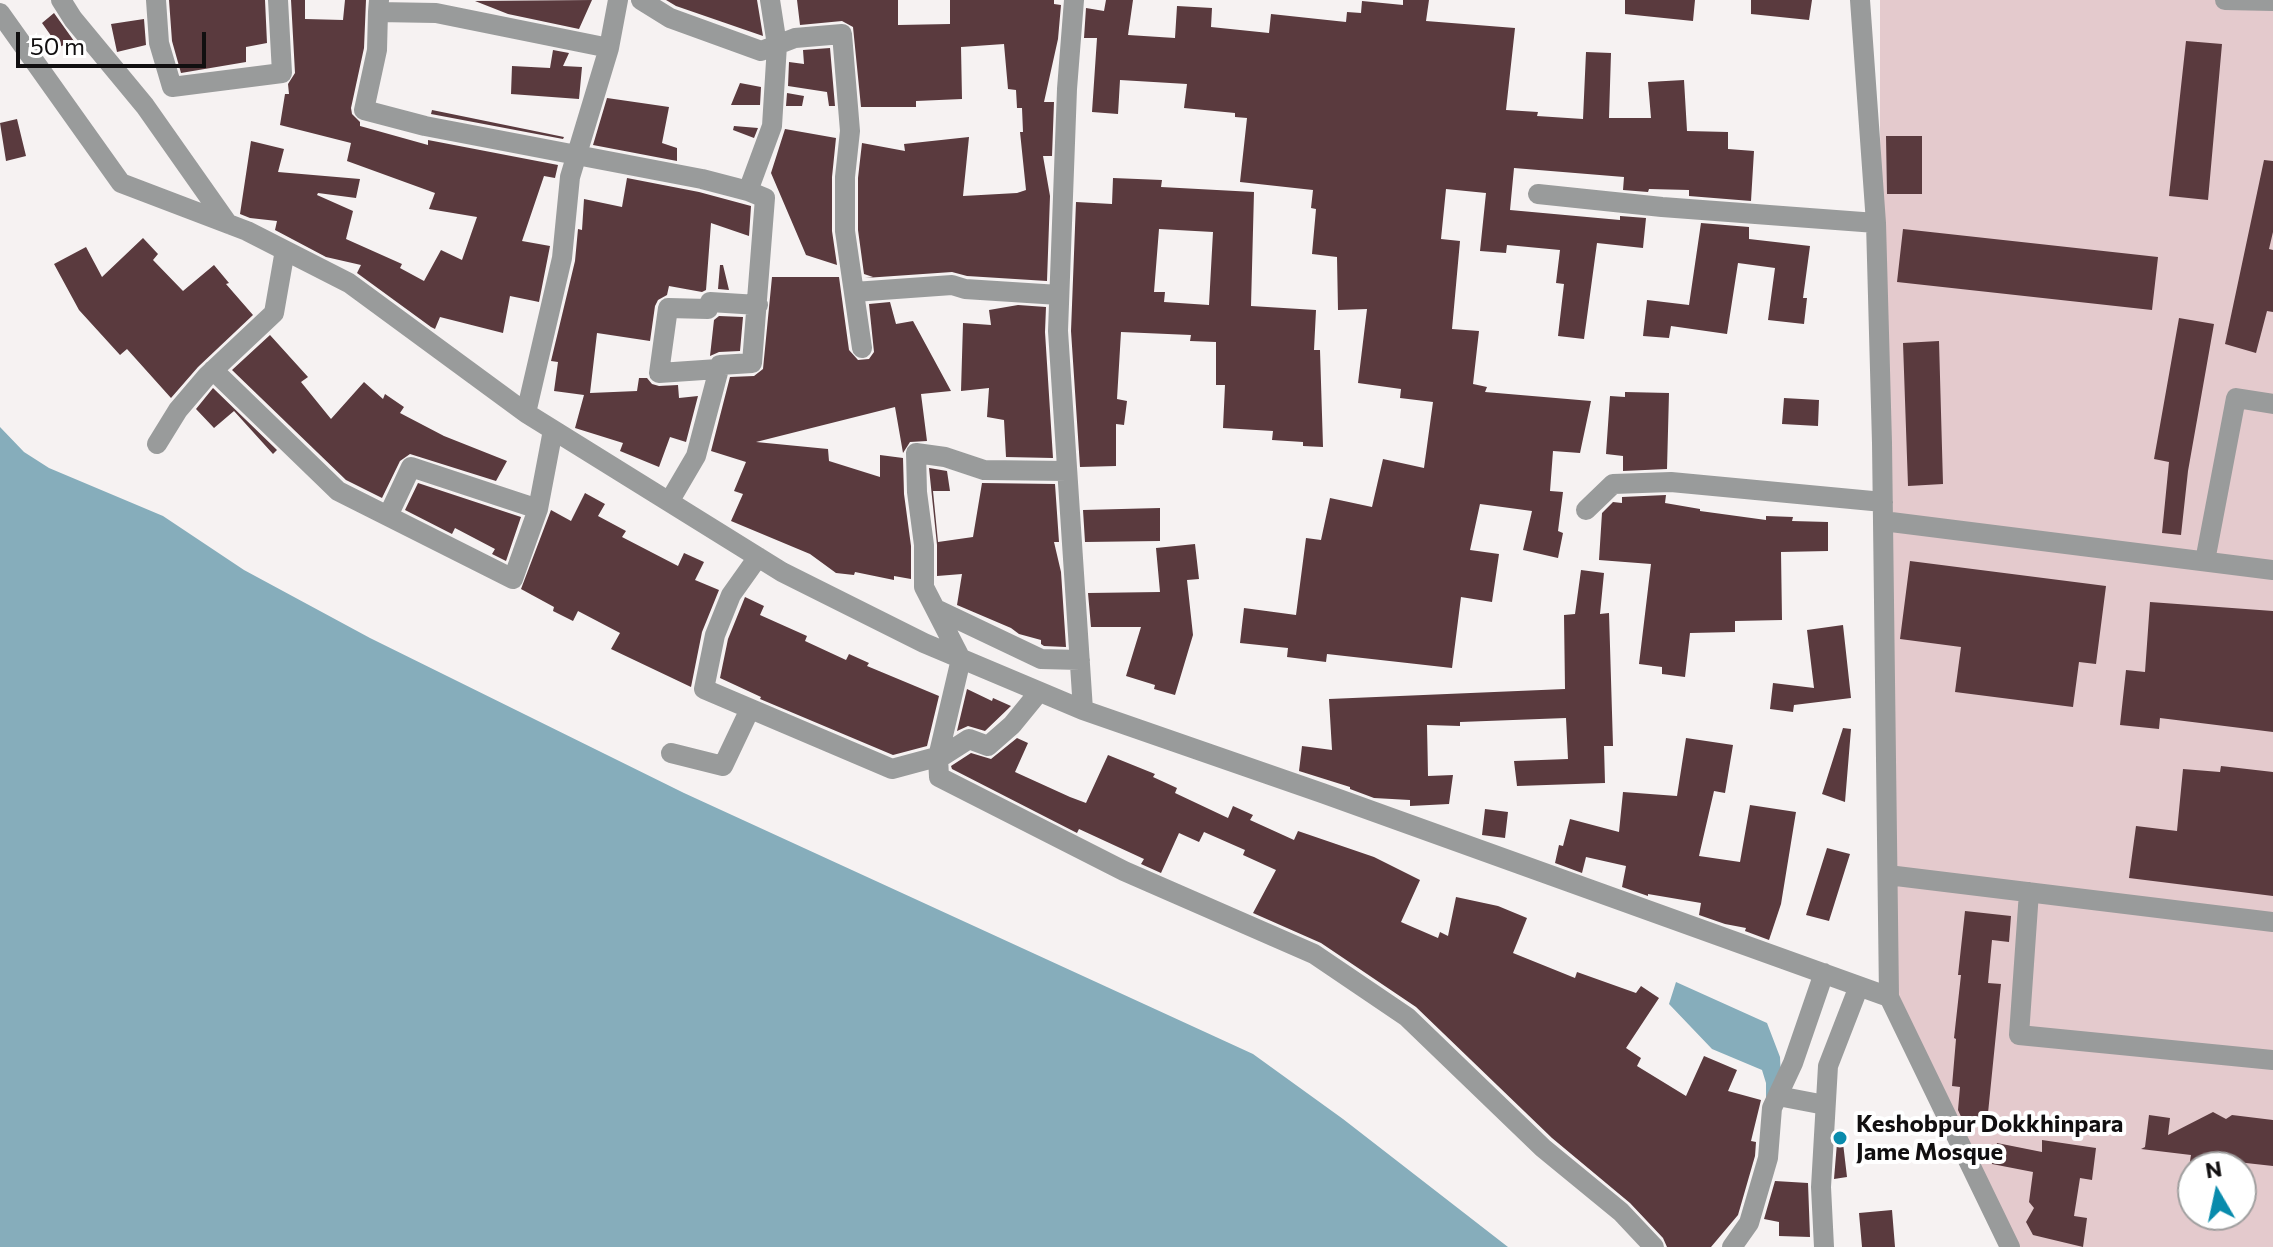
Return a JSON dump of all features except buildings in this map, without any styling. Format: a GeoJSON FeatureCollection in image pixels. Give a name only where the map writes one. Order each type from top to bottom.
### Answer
{"type":"FeatureCollection","features":[{"type":"Feature","properties":{"kind":"street"},"geometry":{"type":"LineString","coordinates":[[61,0],[145,106],[228,224]]}},
{"type":"Feature","properties":{"kind":"street"},"geometry":{"type":"LineString","coordinates":[[156,0],[159,43],[172,87],[282,73],[278,0]]}},
{"type":"Feature","properties":{"kind":"street"},"geometry":{"type":"LineString","coordinates":[[526,413],[562,258],[570,177],[609,48],[618,0]]}},
{"type":"Feature","properties":{"kind":"street"},"geometry":{"type":"LineString","coordinates":[[641,0],[670,18],[761,51],[795,38],[842,34],[850,131],[845,177],[845,231],[862,348]]}},
{"type":"Feature","properties":{"kind":"street"},"geometry":{"type":"LineString","coordinates":[[748,191],[772,126],[777,45],[770,0]]}},
{"type":"Feature","properties":{"kind":"street"},"geometry":{"type":"LineString","coordinates":[[1074,0],[1067,89],[1058,331],[1083,710]]}},
{"type":"Feature","properties":{"kind":"street"},"geometry":{"type":"LineString","coordinates":[[1860,0],[1876,223],[1889,997],[2010,1247]]}},
{"type":"Feature","properties":{"kind":"street"},"geometry":{"type":"LineString","coordinates":[[2225,0],[2273,1]]}},
{"type":"Feature","properties":{"kind":"street"},"geometry":{"type":"LineString","coordinates":[[609,48],[436,13],[378,6],[377,50],[364,110],[425,126],[576,157],[702,179],[765,198],[752,363],[720,365],[696,456],[669,502]]}},
{"type":"Feature","properties":{"kind":"street"},"geometry":{"type":"LineString","coordinates":[[0,13],[121,183],[228,224],[349,283],[526,413],[810,586],[961,659],[1083,710],[1889,997]]}},
{"type":"Feature","properties":{"kind":"street"},"geometry":{"type":"LineString","coordinates":[[1538,194],[1876,223]]}},
{"type":"Feature","properties":{"kind":"street"},"geometry":{"type":"LineString","coordinates":[[157,444],[178,410],[213,370],[274,313],[285,250]]}},
{"type":"Feature","properties":{"kind":"street"},"geometry":{"type":"LineString","coordinates":[[854,292],[952,285],[965,289],[1059,295]]}},
{"type":"Feature","properties":{"kind":"street"},"geometry":{"type":"LineString","coordinates":[[718,369],[659,373],[668,308],[708,309],[710,302],[758,305]]}},
{"type":"Feature","properties":{"kind":"street"},"geometry":{"type":"LineString","coordinates":[[213,370],[338,491],[513,579],[538,509],[553,430]]}},
{"type":"Feature","properties":{"kind":"street"},"geometry":{"type":"LineString","coordinates":[[2205,561],[2236,398],[2273,404]]}},
{"type":"Feature","properties":{"kind":"street"},"geometry":{"type":"LineString","coordinates":[[1067,471],[984,470],[945,457],[916,453],[924,545],[924,587],[961,659],[938,757],[939,777],[1124,871],[1314,954],[1407,1017],[1543,1148],[1621,1212],[1654,1247]]}},
{"type":"Feature","properties":{"kind":"street"},"geometry":{"type":"LineString","coordinates":[[388,516],[411,467],[538,509]]}},
{"type":"Feature","properties":{"kind":"street"},"geometry":{"type":"LineString","coordinates":[[1586,510],[1613,484],[1671,482],[2273,570]]}},
{"type":"Feature","properties":{"kind":"street"},"geometry":{"type":"LineString","coordinates":[[758,557],[731,595],[715,635],[704,689],[892,769],[938,757],[969,739],[988,746],[1012,725],[1039,692]]}},
{"type":"Feature","properties":{"kind":"street"},"geometry":{"type":"LineString","coordinates":[[938,610],[1041,659],[1080,660]]}},
{"type":"Feature","properties":{"kind":"street"},"geometry":{"type":"LineString","coordinates":[[671,753],[723,766],[750,709]]}},
{"type":"Feature","properties":{"kind":"street"},"geometry":{"type":"LineString","coordinates":[[1888,875],[2273,922]]}},
{"type":"Feature","properties":{"kind":"street"},"geometry":{"type":"LineString","coordinates":[[2029,892],[2019,1035],[2273,1060]]}},
{"type":"Feature","properties":{"kind":"street"},"geometry":{"type":"LineString","coordinates":[[1732,1247],[1749,1223],[1768,1158],[1772,1108],[1793,1063],[1824,973]]}},
{"type":"Feature","properties":{"kind":"street"},"geometry":{"type":"LineString","coordinates":[[1824,1247],[1821,1187],[1828,1066],[1859,986]]}},
{"type":"Feature","properties":{"kind":"street"},"geometry":{"type":"LineString","coordinates":[[1778,1096],[1825,1105]]}},
{"type":"Feature","properties":{"kind":"shaded area"},"geometry":{"type":"Polygon","coordinates":[[[1880,0],[2273,0],[2273,1247],[2019,1247],[1895,994],[1880,0]]]}},
{"type":"Feature","properties":{"kind":"water"},"geometry":{"type":"Polygon","coordinates":[[[0,427],[24,452],[49,468],[163,516],[244,570],[370,638],[684,793],[1253,1054],[1343,1119],[1508,1247],[0,1247],[0,427]]]}},
{"type":"Feature","properties":{"kind":"water"},"geometry":{"type":"Polygon","coordinates":[[[1676,982],[1767,1023],[1780,1057],[1781,1078],[1766,1110],[1766,1083],[1762,1070],[1712,1049],[1669,1004],[1676,982]]]}},
{"type":"Feature","properties":{"kind":"place","name":"Keshobpur Dokkhinpara Jame Mosque"},"geometry":{"type":"Point","coordinates":[1840,1138]}}]}
